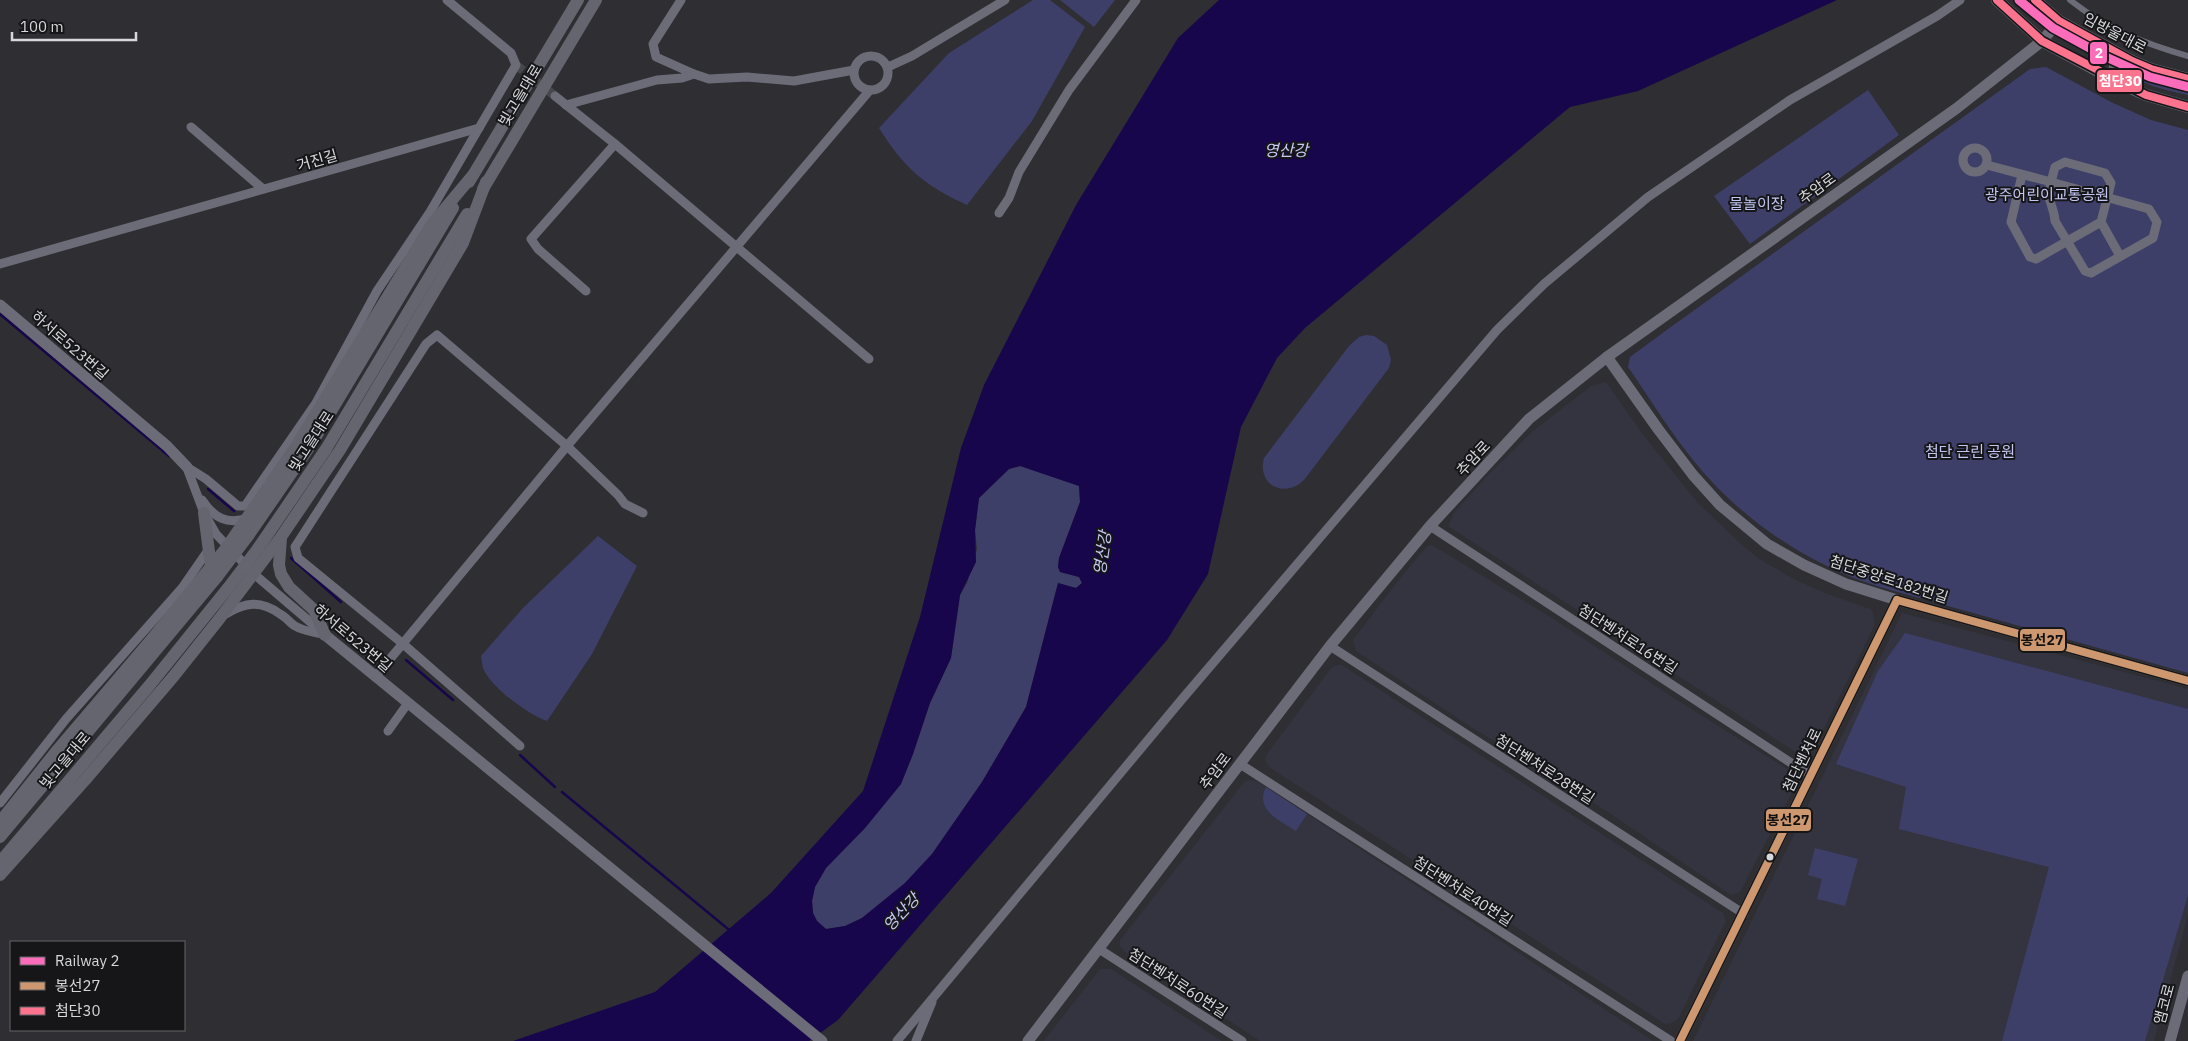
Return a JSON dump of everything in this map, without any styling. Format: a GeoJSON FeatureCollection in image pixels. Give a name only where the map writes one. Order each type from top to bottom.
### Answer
{"type":"FeatureCollection","features":[{"type":"Feature","properties":{"kind":"main road","name":"빛고을대로"},"geometry":{"type":"LineString","coordinates":[[0,837],[214,572],[248,536],[312,443],[578,0]]}},
{"type":"Feature","properties":{"kind":"main road","name":"빛고을대로"},"geometry":{"type":"LineString","coordinates":[[0,862],[149,686],[259,547],[326,449],[596,0]]}},
{"type":"Feature","properties":{"kind":"main road"},"geometry":{"type":"LineString","coordinates":[[1997,0],[2042,41],[2146,95],[2188,107]]}},
{"type":"Feature","properties":{"kind":"main road","name":"임방울대로"},"geometry":{"type":"LineString","coordinates":[[2035,0],[2065,24],[2132,60],[2151,69],[2188,80]]}},
{"type":"Feature","properties":{"kind":"main road"},"geometry":{"type":"LineString","coordinates":[[2122,84],[2114,75],[2115,67],[2120,61],[2132,60]]}},
{"type":"Feature","properties":{"kind":"main road"},"geometry":{"type":"LineString","coordinates":[[0,822],[55,753],[214,572],[227,546],[297,445],[432,224],[473,175]]}},
{"type":"Feature","properties":{"kind":"main road"},"geometry":{"type":"LineString","coordinates":[[0,875],[85,780],[220,618],[281,537],[340,450],[463,243],[486,182]]}},
{"type":"Feature","properties":{"kind":"main road"},"geometry":{"type":"LineString","coordinates":[[204,513],[214,572]]}},
{"type":"Feature","properties":{"kind":"main road"},"geometry":{"type":"LineString","coordinates":[[281,537],[278,565],[281,574],[289,587],[314,610],[325,635]]}},
{"type":"Feature","properties":{"kind":"street"},"geometry":{"type":"LineString","coordinates":[[187,467],[206,479],[238,506],[245,506],[316,403],[377,291],[430,212],[516,64],[512,53],[448,0]]}},
{"type":"Feature","properties":{"kind":"street"},"geometry":{"type":"LineString","coordinates":[[681,0],[653,44],[656,57],[694,74],[709,79],[748,77],[794,81],[854,70]]}},
{"type":"Feature","properties":{"kind":"street"},"geometry":{"type":"LineString","coordinates":[[888,67],[912,56],[1005,0]]}},
{"type":"Feature","properties":{"kind":"street"},"geometry":{"type":"LineString","coordinates":[[999,213],[1009,198],[1023,164],[1068,90],[1136,0]]}},
{"type":"Feature","properties":{"kind":"street"},"geometry":{"type":"LineString","coordinates":[[897,1041],[943,984],[1490,338],[1544,284],[1648,197],[1790,100],[1937,16],[1960,0]]}},
{"type":"Feature","properties":{"kind":"street"},"geometry":{"type":"LineString","coordinates":[[2070,0],[2093,17],[2120,32],[2188,56]]}},
{"type":"Feature","properties":{"kind":"street","name":"추암로"},"geometry":{"type":"LineString","coordinates":[[1028,1041],[1330,646],[1430,526],[1530,419],[1607,357],[1956,108],[2042,41],[2053,28],[2065,24]]}},
{"type":"Feature","properties":{"kind":"street"},"geometry":{"type":"LineString","coordinates":[[870,55],[880,58],[888,67],[888,78],[881,87],[870,90],[864,89],[856,82],[854,70],[859,60],[870,55]]}},
{"type":"Feature","properties":{"kind":"street"},"geometry":{"type":"LineString","coordinates":[[566,105],[657,80],[682,78],[694,74]]}},
{"type":"Feature","properties":{"kind":"street"},"geometry":{"type":"LineString","coordinates":[[375,677],[567,446],[870,90]]}},
{"type":"Feature","properties":{"kind":"street"},"geometry":{"type":"LineString","coordinates":[[555,96],[615,144],[869,360]]}},
{"type":"Feature","properties":{"kind":"street"},"geometry":{"type":"LineString","coordinates":[[191,127],[263,189]]}},
{"type":"Feature","properties":{"kind":"street","name":"거진길"},"geometry":{"type":"LineString","coordinates":[[0,264],[479,128]]}},
{"type":"Feature","properties":{"kind":"street"},"geometry":{"type":"LineString","coordinates":[[586,291],[538,249],[530,239],[615,144]]}},
{"type":"Feature","properties":{"kind":"street"},"geometry":{"type":"LineString","coordinates":[[1987,165],[2022,175],[2051,182],[2107,198],[2149,209],[2157,222],[2153,238],[2092,273],[2086,271],[2055,221],[2055,213],[2047,194],[2051,182],[2055,168],[2065,162],[2105,173],[2111,183],[2107,198],[2101,222],[2120,256]]}},
{"type":"Feature","properties":{"kind":"street"},"geometry":{"type":"LineString","coordinates":[[2022,175],[2011,222],[2030,257],[2036,259],[2101,222]]}},
{"type":"Feature","properties":{"kind":"street","name":"하서로523번길"},"geometry":{"type":"LineString","coordinates":[[0,305],[167,446],[187,467],[204,513],[216,534],[254,574],[494,775],[822,1041]]}},
{"type":"Feature","properties":{"kind":"street","name":"하서로523번길"},"geometry":{"type":"LineString","coordinates":[[520,746],[402,643],[298,558],[295,547],[426,344],[437,335],[567,446]]}},
{"type":"Feature","properties":{"kind":"street","name":"첨단중앙로182번길"},"geometry":{"type":"LineString","coordinates":[[1607,357],[1693,475],[1720,505],[1767,544],[1804,565],[1846,584],[1897,600],[2188,681]]}},
{"type":"Feature","properties":{"kind":"street"},"geometry":{"type":"LineString","coordinates":[[567,446],[625,504],[643,513]]}},
{"type":"Feature","properties":{"kind":"street"},"geometry":{"type":"LineString","coordinates":[[196,492],[208,509],[223,520],[239,521],[248,518]]}},
{"type":"Feature","properties":{"kind":"street","name":"첨단벤처로16번길"},"geometry":{"type":"LineString","coordinates":[[1430,526],[1811,776]]}},
{"type":"Feature","properties":{"kind":"street"},"geometry":{"type":"LineString","coordinates":[[0,803],[66,720],[182,588],[209,548]]}},
{"type":"Feature","properties":{"kind":"street","name":"첨단벤처로"},"geometry":{"type":"LineString","coordinates":[[1680,1041],[1897,600]]}},
{"type":"Feature","properties":{"kind":"street"},"geometry":{"type":"LineString","coordinates":[[220,618],[239,606],[252,603],[273,609],[296,627],[325,635]]}},
{"type":"Feature","properties":{"kind":"street","name":"첨단벤처로28번길"},"geometry":{"type":"LineString","coordinates":[[1330,646],[1744,914]]}},
{"type":"Feature","properties":{"kind":"street"},"geometry":{"type":"LineString","coordinates":[[388,731],[408,703]]}},
{"type":"Feature","properties":{"kind":"street","name":"첨단벤처로40번길"},"geometry":{"type":"LineString","coordinates":[[1240,764],[1672,1041]]}},
{"type":"Feature","properties":{"kind":"street","name":"첨단벤처로60번길"},"geometry":{"type":"LineString","coordinates":[[1099,949],[1242,1041]]}},
{"type":"Feature","properties":{"kind":"street","name":"앰코로"},"geometry":{"type":"LineString","coordinates":[[2170,1041],[2188,976]]}},
{"type":"Feature","properties":{"kind":"street"},"geometry":{"type":"LineString","coordinates":[[916,1041],[930,1006],[943,984]]}},
{"type":"Feature","properties":{"kind":"shaded area"},"geometry":{"type":"Polygon","coordinates":[[[1606,382],[1644,436],[1698,503],[1740,543],[1759,559],[1796,580],[1825,593],[1870,609],[1873,612],[1875,624],[1812,753],[1807,756],[1800,755],[1448,526],[1454,513],[1485,478],[1533,431],[1591,386],[1606,382]]]}},
{"type":"Feature","properties":{"kind":"shaded area"},"geometry":{"type":"Polygon","coordinates":[[[1432,545],[1555,620],[1787,769],[1794,784],[1791,794],[1740,892],[1731,895],[1569,786],[1471,727],[1356,651],[1353,640],[1397,582],[1427,546],[1432,545]]]}},
{"type":"Feature","properties":{"kind":"shaded area"},"geometry":{"type":"Polygon","coordinates":[[[1902,613],[2188,689],[2188,915],[2154,1041],[1693,1041],[1902,613]]]}},
{"type":"Feature","properties":{"kind":"shaded area"},"geometry":{"type":"Polygon","coordinates":[[[1342,665],[1723,913],[1726,921],[1678,1019],[1672,1023],[1665,1024],[1269,767],[1265,760],[1267,754],[1331,668],[1342,665]]]}},
{"type":"Feature","properties":{"kind":"shaded area"},"geometry":{"type":"Polygon","coordinates":[[[1245,781],[1258,782],[1653,1041],[1260,1041],[1125,952],[1120,946],[1120,940],[1245,781]]]}},
{"type":"Feature","properties":{"kind":"shaded area"},"geometry":{"type":"Polygon","coordinates":[[[1100,969],[1111,969],[1222,1041],[1044,1041],[1100,969]]]}},
{"type":"Feature","properties":{"kind":"green space"},"geometry":{"type":"Polygon","coordinates":[[[1033,0],[1050,0],[1085,27],[1032,121],[967,205],[927,183],[897,154],[879,128],[949,53],[1033,0]]]}},
{"type":"Feature","properties":{"kind":"green space"},"geometry":{"type":"Polygon","coordinates":[[[1060,0],[1115,0],[1094,27],[1060,0]]]}},
{"type":"Feature","properties":{"kind":"green space","name":"첨단 근린 공원"},"geometry":{"type":"Polygon","coordinates":[[[2046,67],[2113,103],[2151,120],[2188,130],[2188,673],[1880,587],[1834,570],[1812,558],[1791,546],[1750,517],[1714,484],[1679,442],[1628,367],[1630,357],[2030,69],[2046,67]]]}},
{"type":"Feature","properties":{"kind":"green space"},"geometry":{"type":"Polygon","coordinates":[[[2137,73],[2155,81],[2188,91],[2188,95],[2142,82],[2133,74],[2137,73]]]}},
{"type":"Feature","properties":{"kind":"green space","name":"물놀이장"},"geometry":{"type":"Polygon","coordinates":[[[1868,90],[1899,135],[1750,244],[1714,196],[1868,90]]]}},
{"type":"Feature","properties":{"kind":"green space"},"geometry":{"type":"Polygon","coordinates":[[[1366,335],[1374,336],[1387,345],[1391,360],[1389,368],[1304,480],[1296,486],[1288,488],[1281,489],[1274,486],[1264,476],[1264,458],[1349,346],[1359,337],[1366,335]]]}},
{"type":"Feature","properties":{"kind":"green space"},"geometry":{"type":"Polygon","coordinates":[[[1021,466],[1079,486],[1080,502],[1059,558],[1058,567],[1060,572],[1079,577],[1082,583],[1076,588],[1058,583],[1026,707],[982,782],[932,854],[905,883],[862,918],[845,926],[826,929],[817,921],[813,913],[812,901],[815,887],[826,868],[865,828],[901,784],[930,703],[951,658],[960,595],[967,583],[977,549],[975,530],[979,498],[1009,469],[1021,466]]]}},
{"type":"Feature","properties":{"kind":"green space"},"geometry":{"type":"Polygon","coordinates":[[[598,536],[637,566],[592,654],[547,721],[530,713],[502,692],[487,675],[483,668],[481,656],[523,608],[598,536]]]}},
{"type":"Feature","properties":{"kind":"green space"},"geometry":{"type":"Polygon","coordinates":[[[1905,633],[2188,709],[2188,895],[2145,1041],[2002,1041],[2049,867],[1899,829],[1906,787],[1836,764],[1878,671],[1905,633]]]}},
{"type":"Feature","properties":{"kind":"green space"},"geometry":{"type":"Polygon","coordinates":[[[1266,787],[1307,814],[1296,831],[1277,819],[1266,808],[1263,795],[1266,787]]]}},
{"type":"Feature","properties":{"kind":"green space"},"geometry":{"type":"Polygon","coordinates":[[[1815,848],[1858,859],[1845,906],[1817,899],[1822,879],[1808,875],[1815,848]]]}},
{"type":"Feature","properties":{"kind":"water","name":"영산강"},"geometry":{"type":"Polygon","coordinates":[[[1219,0],[1837,0],[1638,91],[1570,107],[1305,328],[1277,358],[1241,427],[1208,574],[1167,640],[838,1020],[809,1041],[513,1041],[655,992],[771,893],[863,791],[920,617],[961,448],[984,385],[1076,205],[1178,38],[1219,0]],[[1020,466],[1009,469],[979,498],[975,530],[976,562],[960,595],[951,658],[930,703],[901,784],[865,828],[826,868],[815,887],[812,901],[813,913],[817,921],[826,929],[845,926],[862,918],[905,883],[932,854],[982,782],[1026,707],[1058,583],[1076,588],[1082,583],[1079,577],[1060,572],[1058,567],[1059,558],[1080,502],[1079,486],[1020,466]]]}},
{"type":"Feature","properties":{"kind":"waterway"},"geometry":{"type":"LineString","coordinates":[[0,314],[169,456]]}},
{"type":"Feature","properties":{"kind":"waterway"},"geometry":{"type":"LineString","coordinates":[[208,489],[234,511]]}},
{"type":"Feature","properties":{"kind":"waterway"},"geometry":{"type":"LineString","coordinates":[[291,558],[341,602]]}},
{"type":"Feature","properties":{"kind":"waterway"},"geometry":{"type":"LineString","coordinates":[[406,660],[453,700]]}},
{"type":"Feature","properties":{"kind":"waterway"},"geometry":{"type":"LineString","coordinates":[[520,755],[555,787]]}},
{"type":"Feature","properties":{"kind":"waterway"},"geometry":{"type":"LineString","coordinates":[[562,792],[728,929]]}},
{"type":"Feature","properties":{"kind":"tunnel"},"geometry":{"type":"LineString","coordinates":[[516,65],[555,96]]}},
{"type":"Feature","properties":{"kind":"rail line","name":"2"},"geometry":{"type":"LineString","coordinates":[[2019,0],[2053,28],[2106,57],[2150,77],[2188,87]]}},
{"type":"Feature","properties":{"kind":"transit line","name":"첨단30"},"geometry":{"type":"LineString","coordinates":[[1997,0],[2042,41],[2146,95],[2188,107]]}},
{"type":"Feature","properties":{"kind":"transit line","name":"첨단30"},"geometry":{"type":"LineString","coordinates":[[2035,0],[2059,21],[2132,61],[2151,69],[2188,79]]}},
{"type":"Feature","properties":{"kind":"transit line","name":"봉선27"},"geometry":{"type":"LineString","coordinates":[[1897,600],[2188,681]]}},
{"type":"Feature","properties":{"kind":"transit line","name":"봉선27"},"geometry":{"type":"LineString","coordinates":[[1680,1041],[1897,600]]}},
{"type":"Feature","properties":{"kind":"park label","name":"광주어린이교통공원"},"geometry":{"type":"Point","coordinates":[2047,194]}}]}
